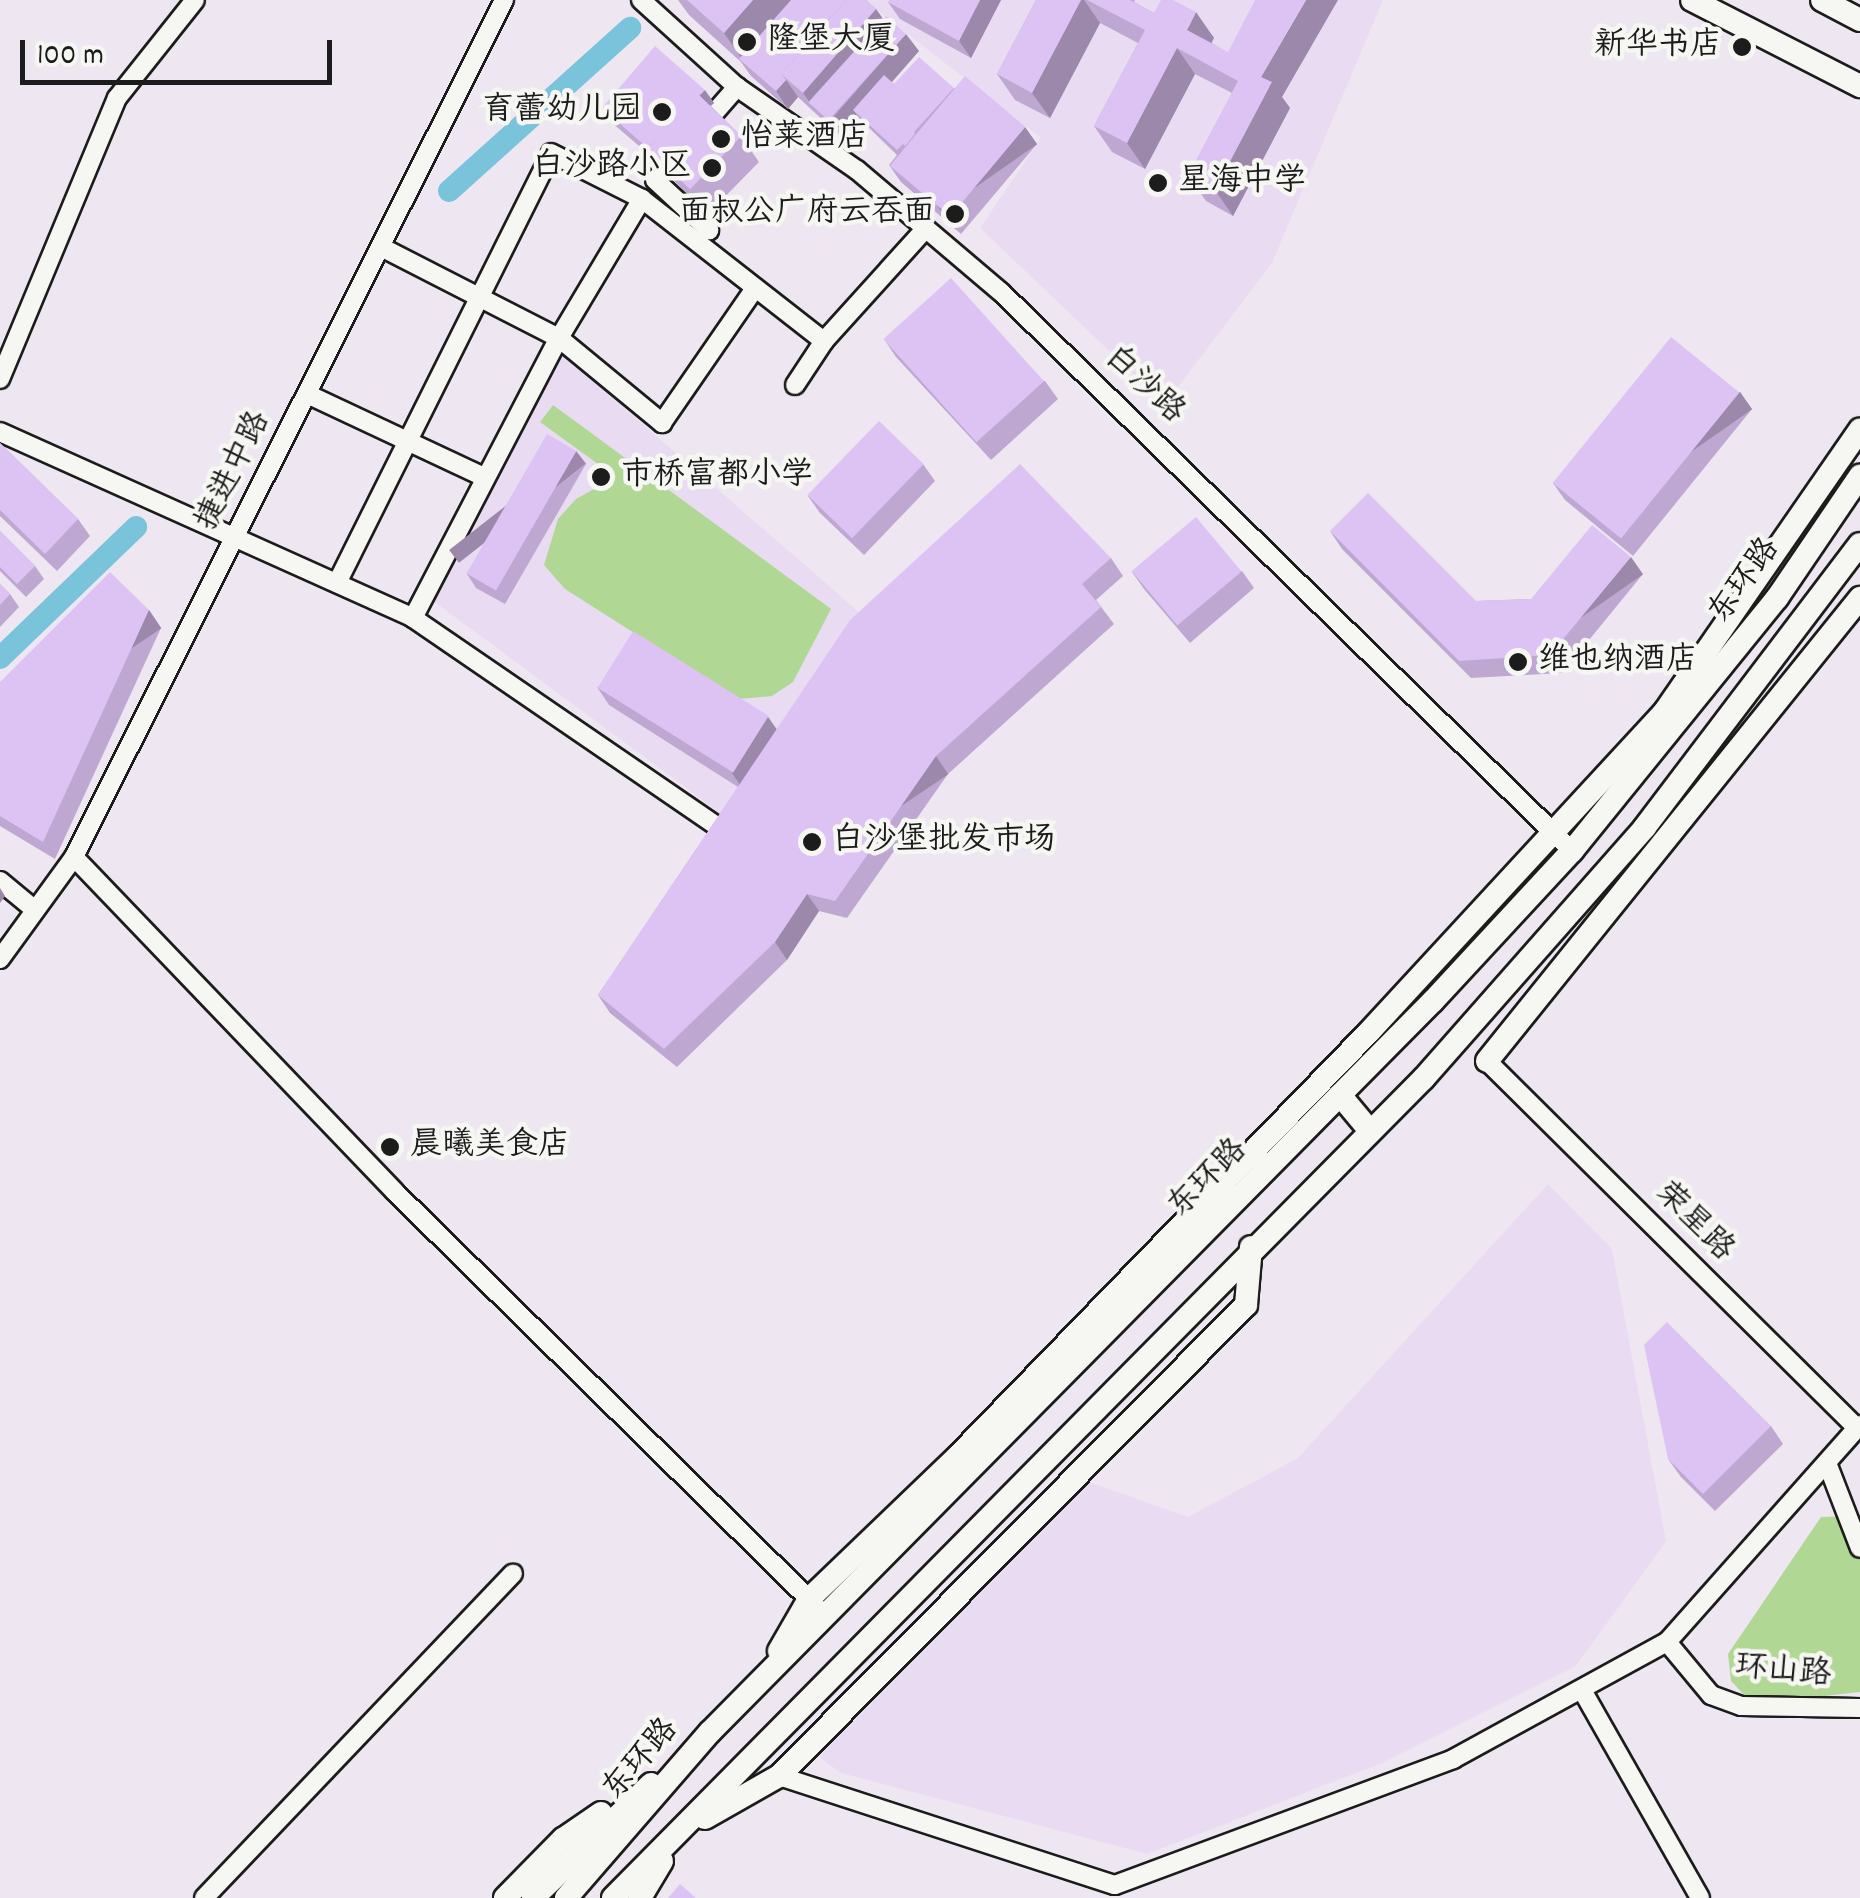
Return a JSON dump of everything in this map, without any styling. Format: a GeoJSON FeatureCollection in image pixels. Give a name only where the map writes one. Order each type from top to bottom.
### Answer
{"type":"FeatureCollection","features":[{"type":"Feature","properties":{"kind":"main road"},"geometry":{"type":"LineString","coordinates":[[1692,0],[1860,86]]}},
{"type":"Feature","properties":{"kind":"main road"},"geometry":{"type":"LineString","coordinates":[[1822,0],[1860,20]]}},
{"type":"Feature","properties":{"kind":"main road"},"geometry":{"type":"LineString","coordinates":[[817,1606],[1370,1031],[1554,827],[1664,714],[1860,430]]}},
{"type":"Feature","properties":{"kind":"main road","name":"东环路"},"geometry":{"type":"LineString","coordinates":[[566,1898],[710,1732],[769,1672],[817,1606],[1340,1095],[1572,851],[1708,689],[1860,476]]}},
{"type":"Feature","properties":{"kind":"main road"},"geometry":{"type":"LineString","coordinates":[[613,1898],[1463,1034],[1645,826],[1860,544]]}},
{"type":"Feature","properties":{"kind":"main road"},"geometry":{"type":"LineString","coordinates":[[1487,1060],[1860,598]]}},
{"type":"Feature","properties":{"kind":"main road"},"geometry":{"type":"LineString","coordinates":[[1487,1060],[1517,972]]}},
{"type":"Feature","properties":{"kind":"main road"},"geometry":{"type":"LineString","coordinates":[[1370,1031],[1433,1001],[1487,1060]]}},
{"type":"Feature","properties":{"kind":"main road"},"geometry":{"type":"LineString","coordinates":[[1340,1095],[1370,1131]]}},
{"type":"Feature","properties":{"kind":"main road"},"geometry":{"type":"LineString","coordinates":[[626,1898],[679,1833],[779,1776],[1246,1304],[1251,1248]]}},
{"type":"Feature","properties":{"kind":"main road"},"geometry":{"type":"LineString","coordinates":[[540,1890],[710,1732]]}},
{"type":"Feature","properties":{"kind":"main road"},"geometry":{"type":"LineString","coordinates":[[505,1898],[563,1839],[640,1793]]}},
{"type":"Feature","properties":{"kind":"main road"},"geometry":{"type":"LineString","coordinates":[[640,1898],[679,1833]]}},
{"type":"Feature","properties":{"kind":"street"},"geometry":{"type":"LineString","coordinates":[[0,379],[117,98],[194,0]]}},
{"type":"Feature","properties":{"kind":"street","name":"捷进中路"},"geometry":{"type":"LineString","coordinates":[[0,959],[74,857],[383,248],[504,0]]}},
{"type":"Feature","properties":{"kind":"street","name":"白沙路"},"geometry":{"type":"LineString","coordinates":[[641,0],[737,87],[857,170],[926,228],[1334,612],[1554,827],[1572,851]]}},
{"type":"Feature","properties":{"kind":"street"},"geometry":{"type":"LineString","coordinates":[[709,230],[655,180],[737,87]]}},
{"type":"Feature","properties":{"kind":"street"},"geometry":{"type":"LineString","coordinates":[[337,583],[552,153],[642,200],[824,341]]}},
{"type":"Feature","properties":{"kind":"street"},"geometry":{"type":"LineString","coordinates":[[412,618],[558,338],[642,200]]}},
{"type":"Feature","properties":{"kind":"street"},"geometry":{"type":"LineString","coordinates":[[795,385],[824,341],[926,228]]}},
{"type":"Feature","properties":{"kind":"street"},"geometry":{"type":"LineString","coordinates":[[383,248],[558,338],[662,424],[755,288]]}},
{"type":"Feature","properties":{"kind":"street"},"geometry":{"type":"LineString","coordinates":[[307,394],[484,477]]}},
{"type":"Feature","properties":{"kind":"street"},"geometry":{"type":"LineString","coordinates":[[0,432],[238,536],[412,618],[721,829]]}},
{"type":"Feature","properties":{"kind":"street"},"geometry":{"type":"LineString","coordinates":[[74,857],[394,1191],[817,1606]]}},
{"type":"Feature","properties":{"kind":"street"},"geometry":{"type":"LineString","coordinates":[[0,881],[36,910]]}},
{"type":"Feature","properties":{"kind":"street","name":"荣星路"},"geometry":{"type":"LineString","coordinates":[[1487,1060],[1858,1426]]}},
{"type":"Feature","properties":{"kind":"street"},"geometry":{"type":"LineString","coordinates":[[779,1776],[1116,1885],[1453,1759],[1667,1642],[1858,1426]]}},
{"type":"Feature","properties":{"kind":"street"},"geometry":{"type":"LineString","coordinates":[[1827,1463],[1860,1548]]}},
{"type":"Feature","properties":{"kind":"street"},"geometry":{"type":"LineString","coordinates":[[204,1898],[513,1574]]}},
{"type":"Feature","properties":{"kind":"street","name":"环山路"},"geometry":{"type":"LineString","coordinates":[[1667,1642],[1711,1695],[1740,1706],[1860,1708]]}},
{"type":"Feature","properties":{"kind":"street"},"geometry":{"type":"LineString","coordinates":[[1582,1690],[1700,1898]]}},
{"type":"Feature","properties":{"kind":"shaded area","name":"星海中学"},"geometry":{"type":"Polygon","coordinates":[[[864,0],[1383,0],[1272,263],[1165,404],[980,228],[1041,138],[864,0]]]}},
{"type":"Feature","properties":{"kind":"shaded area","name":"市桥富都小学"},"geometry":{"type":"Polygon","coordinates":[[[563,355],[867,619],[735,824],[432,600],[563,355]]]}},
{"type":"Feature","properties":{"kind":"shaded area"},"geometry":{"type":"Polygon","coordinates":[[[1548,1184],[1612,1249],[1666,1541],[1576,1666],[1382,1763],[1147,1854],[841,1773],[819,1757],[1086,1481],[1188,1517],[1298,1458],[1548,1184]]]}},
{"type":"Feature","properties":{"kind":"green space"},"geometry":{"type":"Polygon","coordinates":[[[553,405],[831,609],[793,682],[772,696],[738,699],[565,589],[544,565],[558,519],[576,499],[616,477],[540,422],[553,405]]]}},
{"type":"Feature","properties":{"kind":"green space"},"geometry":{"type":"Polygon","coordinates":[[[1860,1516],[1860,1692],[1753,1704],[1731,1681],[1728,1654],[1821,1517],[1860,1516]]]}},
{"type":"Feature","properties":{"kind":"building"},"geometry":{"type":"Polygon","coordinates":[[[687,0],[753,0],[724,33],[687,0]]]}},
{"type":"Feature","properties":{"kind":"building"},"geometry":{"type":"Polygon","coordinates":[[[791,0],[846,0],[781,74],[786,80],[776,91],[739,59],[791,0]]]}},
{"type":"Feature","properties":{"kind":"building"},"geometry":{"type":"Polygon","coordinates":[[[846,0],[866,0],[876,9],[803,93],[781,74],[846,0]]]}},
{"type":"Feature","properties":{"kind":"building"},"geometry":{"type":"Polygon","coordinates":[[[889,0],[980,0],[959,41],[889,0]]]}},
{"type":"Feature","properties":{"kind":"building"},"geometry":{"type":"Polygon","coordinates":[[[1036,0],[1081,0],[1032,93],[997,74],[1036,0]]]}},
{"type":"Feature","properties":{"kind":"building"},"geometry":{"type":"Polygon","coordinates":[[[1087,0],[1130,0],[1154,13],[1161,0],[1173,0],[1196,12],[1187,30],[1228,52],[1255,0],[1306,0],[1261,77],[1272,82],[1215,190],[1188,176],[1238,81],[1177,48],[1127,143],[1094,126],[1145,30],[1087,0]]]}},
{"type":"Feature","properties":{"kind":"building"},"geometry":{"type":"Polygon","coordinates":[[[886,16],[906,34],[828,120],[808,102],[886,16]]]}},
{"type":"Feature","properties":{"kind":"building","name":"育蕾幼儿园"},"geometry":{"type":"Polygon","coordinates":[[[655,46],[705,90],[648,148],[651,151],[602,108],[655,46]]]}},
{"type":"Feature","properties":{"kind":"building"},"geometry":{"type":"Polygon","coordinates":[[[919,57],[954,88],[905,146],[897,150],[853,110],[884,75],[894,84],[919,57]]]}},
{"type":"Feature","properties":{"kind":"building"},"geometry":{"type":"Polygon","coordinates":[[[965,76],[1026,127],[950,216],[890,166],[965,76]]]}},
{"type":"Feature","properties":{"kind":"building"},"geometry":{"type":"Polygon","coordinates":[[[699,95],[741,136],[690,189],[648,148],[699,95]]]}},
{"type":"Feature","properties":{"kind":"building"},"geometry":{"type":"Polygon","coordinates":[[[951,278],[1044,381],[976,442],[883,339],[951,278]]]}},
{"type":"Feature","properties":{"kind":"building"},"geometry":{"type":"Polygon","coordinates":[[[1671,337],[1739,392],[1621,538],[1553,483],[1671,337]]]}},
{"type":"Feature","properties":{"kind":"building"},"geometry":{"type":"Polygon","coordinates":[[[879,421],[924,464],[852,538],[807,495],[879,421]]]}},
{"type":"Feature","properties":{"kind":"building"},"geometry":{"type":"Polygon","coordinates":[[[547,434],[576,451],[496,590],[466,573],[547,434]]]}},
{"type":"Feature","properties":{"kind":"building"},"geometry":{"type":"Polygon","coordinates":[[[0,443],[78,519],[45,554],[0,510],[0,443]]]}},
{"type":"Feature","properties":{"kind":"building","name":"白沙堡批发市场"},"geometry":{"type":"Polygon","coordinates":[[[1020,464],[1111,558],[1082,584],[1101,607],[936,756],[835,901],[807,894],[775,942],[664,1049],[598,995],[850,620],[1020,464]]]}},
{"type":"Feature","properties":{"kind":"building"},"geometry":{"type":"Polygon","coordinates":[[[1368,493],[1476,601],[1531,599],[1592,525],[1631,557],[1550,655],[1459,661],[1330,531],[1368,493]]]}},
{"type":"Feature","properties":{"kind":"building"},"geometry":{"type":"Polygon","coordinates":[[[1196,517],[1242,571],[1177,625],[1132,571],[1196,517]]]}},
{"type":"Feature","properties":{"kind":"building"},"geometry":{"type":"Polygon","coordinates":[[[0,531],[35,566],[17,584],[0,567],[0,531]]]}},
{"type":"Feature","properties":{"kind":"building"},"geometry":{"type":"Polygon","coordinates":[[[110,572],[149,610],[43,842],[0,816],[0,682],[110,572]]]}},
{"type":"Feature","properties":{"kind":"building"},"geometry":{"type":"Polygon","coordinates":[[[0,584],[10,594],[0,605],[0,584]]]}},
{"type":"Feature","properties":{"kind":"building"},"geometry":{"type":"Polygon","coordinates":[[[633,631],[769,716],[733,773],[597,688],[633,631]]]}},
{"type":"Feature","properties":{"kind":"building"},"geometry":{"type":"Polygon","coordinates":[[[1667,1322],[1771,1426],[1703,1494],[1668,1459],[1644,1345],[1667,1322]]]}},
{"type":"Feature","properties":{"kind":"building"},"geometry":{"type":"Polygon","coordinates":[[[680,1884],[696,1898],[668,1898],[680,1884]]]}},
{"type":"Feature","properties":{"kind":"waterway"},"geometry":{"type":"LineString","coordinates":[[449,191],[630,28]]}},
{"type":"Feature","properties":{"kind":"waterway"},"geometry":{"type":"LineString","coordinates":[[0,658],[136,527]]}},
{"type":"Feature","properties":{"kind":"place","name":"隆堡大厦"},"geometry":{"type":"Point","coordinates":[747,42]}},
{"type":"Feature","properties":{"kind":"place","name":"新华书店"},"geometry":{"type":"Point","coordinates":[1742,47]}},
{"type":"Feature","properties":{"kind":"place","name":"育蕾幼儿园"},"geometry":{"type":"Point","coordinates":[662,112]}},
{"type":"Feature","properties":{"kind":"place","name":"怡莱酒店"},"geometry":{"type":"Point","coordinates":[721,139]}},
{"type":"Feature","properties":{"kind":"place","name":"白沙路小区"},"geometry":{"type":"Point","coordinates":[712,168]}},
{"type":"Feature","properties":{"kind":"place","name":"星海中学"},"geometry":{"type":"Point","coordinates":[1158,183]}},
{"type":"Feature","properties":{"kind":"place","name":"面叔公广府云吞面"},"geometry":{"type":"Point","coordinates":[955,214]}},
{"type":"Feature","properties":{"kind":"place","name":"市桥富都小学"},"geometry":{"type":"Point","coordinates":[601,477]}},
{"type":"Feature","properties":{"kind":"place","name":"维也纳酒店"},"geometry":{"type":"Point","coordinates":[1518,662]}},
{"type":"Feature","properties":{"kind":"place","name":"白沙堡批发市场"},"geometry":{"type":"Point","coordinates":[812,842]}},
{"type":"Feature","properties":{"kind":"place","name":"晨曦美食店"},"geometry":{"type":"Point","coordinates":[390,1147]}}]}
